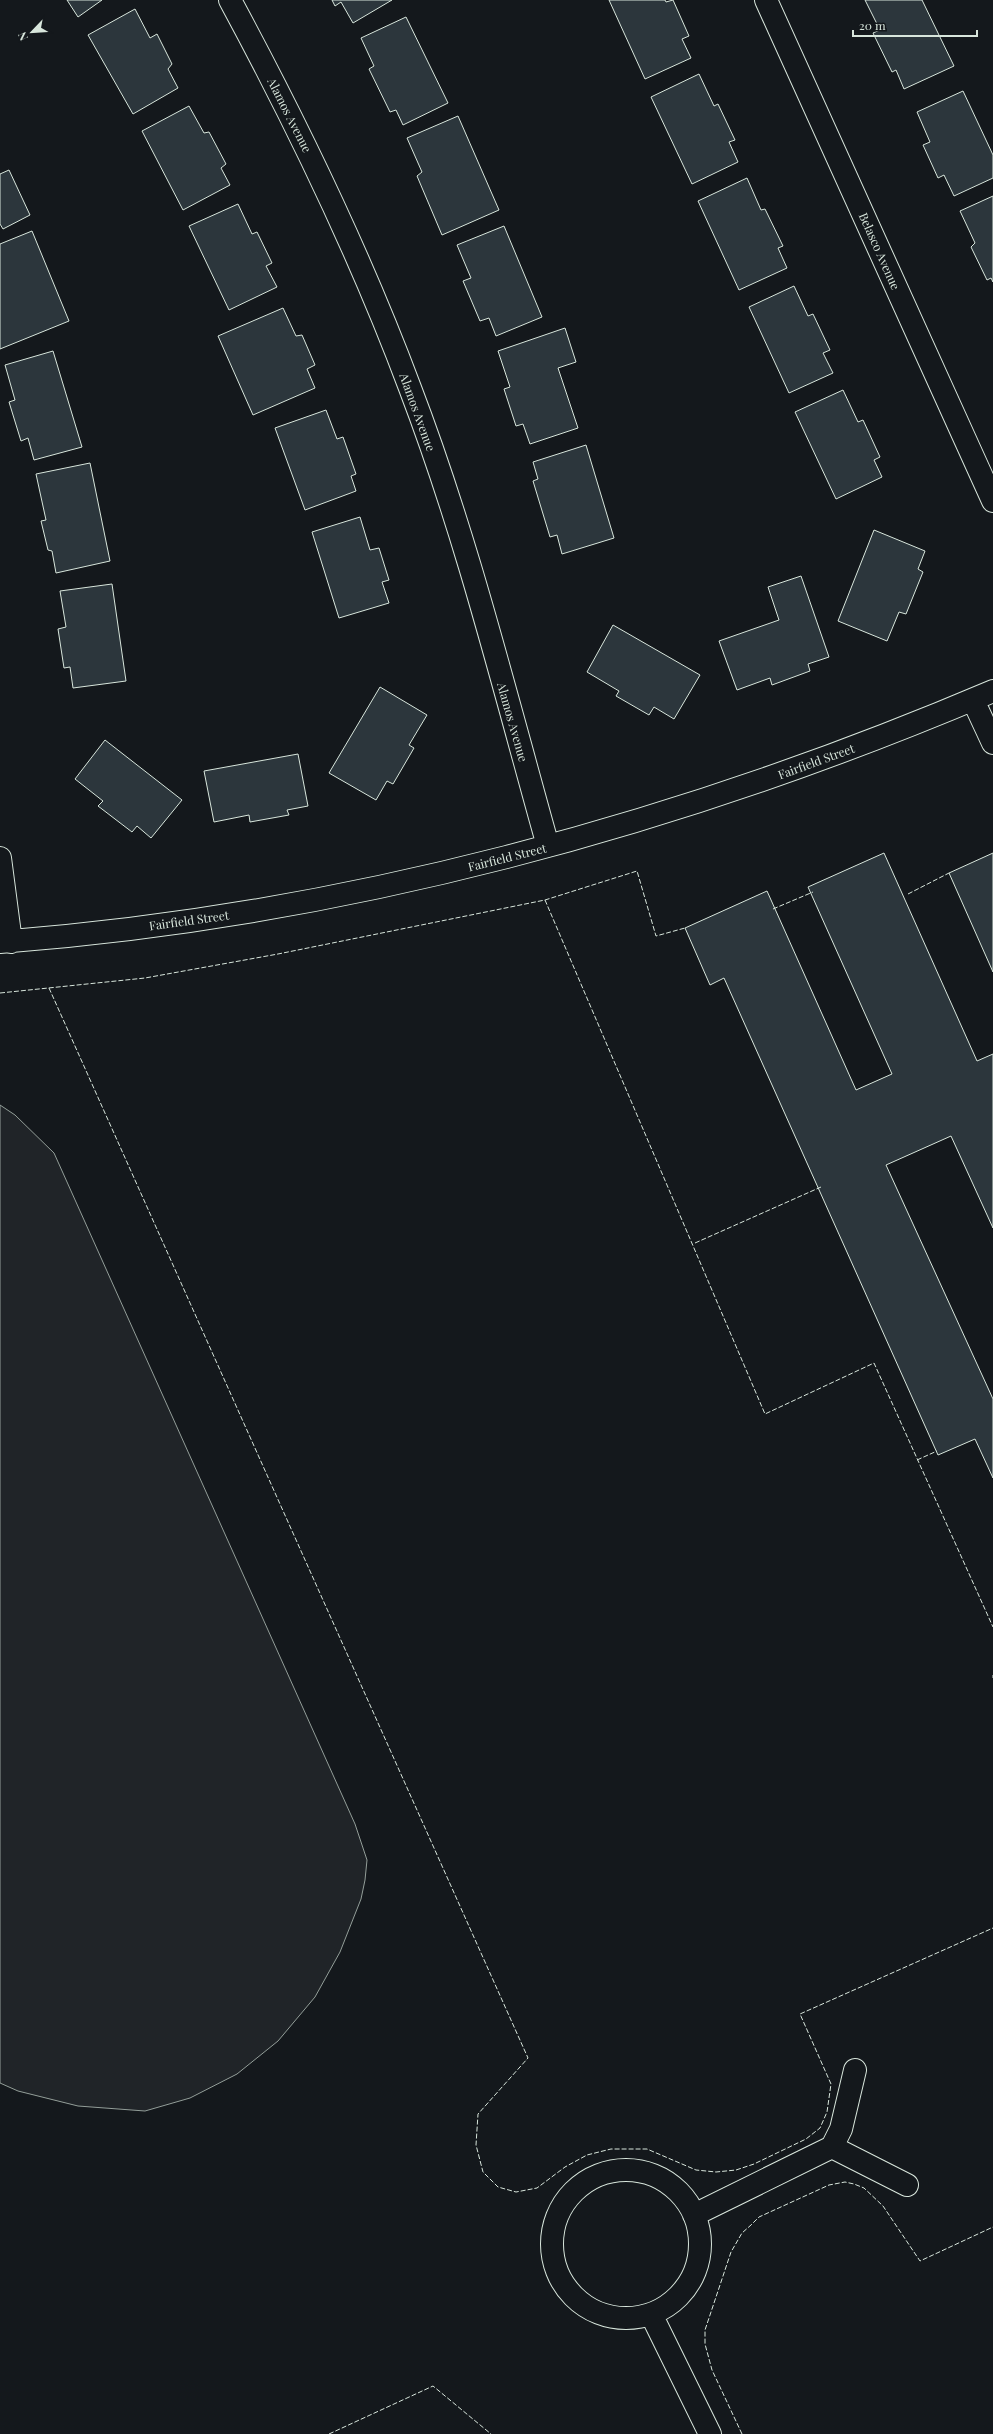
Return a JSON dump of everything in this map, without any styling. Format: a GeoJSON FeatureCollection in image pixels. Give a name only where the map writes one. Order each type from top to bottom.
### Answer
{"type":"FeatureCollection","features":[{"type":"Feature","properties":{"kind":"street","name":"Alamos Avenue"},"geometry":{"type":"LineString","coordinates":[[230,0],[298,126],[357,256],[411,389],[457,524],[548,846]]}},
{"type":"Feature","properties":{"kind":"street","name":"Belasco Avenue"},"geometry":{"type":"LineString","coordinates":[[766,0],[993,501]]}},
{"type":"Feature","properties":{"kind":"street","name":"Fairfield Street"},"geometry":{"type":"LineString","coordinates":[[5,942],[82,935],[249,912],[414,880],[548,846],[685,808],[896,732],[993,691]]}},
{"type":"Feature","properties":{"kind":"street"},"geometry":{"type":"LineString","coordinates":[[973,700],[993,743]]}},
{"type":"Feature","properties":{"kind":"street"},"geometry":{"type":"LineString","coordinates":[[0,858],[5,942]]}},
{"type":"Feature","properties":{"kind":"street"},"geometry":{"type":"LineString","coordinates":[[694,2215],[832,2147],[841,2130],[855,2070]]}},
{"type":"Feature","properties":{"kind":"street"},"geometry":{"type":"LineString","coordinates":[[832,2147],[907,2185]]}},
{"type":"Feature","properties":{"kind":"street"},"geometry":{"type":"LineString","coordinates":[[622,2170],[647,2173],[659,2178],[679,2194],[694,2215],[699,2240],[699,2253],[692,2277],[676,2298],[651,2314],[630,2318],[605,2315],[593,2310],[572,2295],[561,2279],[554,2261],[552,2235],[560,2210],[566,2200],[585,2182],[596,2176],[622,2170]]}},
{"type":"Feature","properties":{"kind":"street"},"geometry":{"type":"LineString","coordinates":[[651,2314],[710,2434]]}},
{"type":"Feature","properties":{"kind":"shaded area"},"geometry":{"type":"Polygon","coordinates":[[[0,1105],[15,1115],[54,1153],[355,1824],[367,1860],[361,1899],[340,1952],[315,1997],[278,2041],[237,2074],[190,2098],[145,2111],[78,2106],[18,2091],[0,2083],[0,1105]]]}},
{"type":"Feature","properties":{"kind":"building"},"geometry":{"type":"Polygon","coordinates":[[[67,0],[102,0],[78,17],[67,0]]]}},
{"type":"Feature","properties":{"kind":"building"},"geometry":{"type":"Polygon","coordinates":[[[332,0],[392,0],[353,23],[341,2],[335,6],[332,0]]]}},
{"type":"Feature","properties":{"kind":"building"},"geometry":{"type":"Polygon","coordinates":[[[609,0],[665,0],[666,2],[673,0],[689,36],[682,39],[691,58],[645,79],[609,0]]]}},
{"type":"Feature","properties":{"kind":"building"},"geometry":{"type":"Polygon","coordinates":[[[865,0],[922,0],[954,66],[904,89],[896,70],[892,72],[873,33],[880,30],[865,0]]]}},
{"type":"Feature","properties":{"kind":"building"},"geometry":{"type":"Polygon","coordinates":[[[135,9],[150,38],[157,34],[172,64],[168,69],[178,88],[133,114],[88,35],[135,9]]]}},
{"type":"Feature","properties":{"kind":"building"},"geometry":{"type":"Polygon","coordinates":[[[406,17],[448,103],[403,125],[396,110],[390,112],[369,69],[374,66],[361,38],[406,17]]]}},
{"type":"Feature","properties":{"kind":"building"},"geometry":{"type":"Polygon","coordinates":[[[699,74],[714,106],[718,104],[735,140],[729,142],[738,162],[692,184],[651,97],[699,74]]]}},
{"type":"Feature","properties":{"kind":"building"},"geometry":{"type":"Polygon","coordinates":[[[963,91],[993,155],[993,178],[954,196],[944,175],[938,178],[923,145],[930,142],[917,112],[963,91]]]}},
{"type":"Feature","properties":{"kind":"building"},"geometry":{"type":"Polygon","coordinates":[[[189,106],[204,133],[209,132],[226,164],[221,168],[230,185],[183,210],[142,131],[189,106]]]}},
{"type":"Feature","properties":{"kind":"building"},"geometry":{"type":"Polygon","coordinates":[[[458,116],[499,210],[442,235],[417,176],[422,172],[407,138],[458,116]]]}},
{"type":"Feature","properties":{"kind":"building"},"geometry":{"type":"Polygon","coordinates":[[[9,170],[30,215],[3,229],[0,224],[0,174],[9,170]]]}},
{"type":"Feature","properties":{"kind":"building"},"geometry":{"type":"Polygon","coordinates":[[[747,178],[761,210],[765,209],[783,246],[778,248],[787,268],[739,290],[698,201],[747,178]]]}},
{"type":"Feature","properties":{"kind":"building"},"geometry":{"type":"Polygon","coordinates":[[[993,196],[993,282],[991,278],[987,280],[971,247],[975,243],[960,211],[993,196]]]}},
{"type":"Feature","properties":{"kind":"building"},"geometry":{"type":"Polygon","coordinates":[[[238,204],[252,234],[257,232],[272,263],[266,266],[277,287],[229,310],[189,226],[238,204]]]}},
{"type":"Feature","properties":{"kind":"building"},"geometry":{"type":"Polygon","coordinates":[[[504,226],[542,317],[496,336],[489,318],[480,321],[463,281],[471,278],[457,245],[504,226]]]}},
{"type":"Feature","properties":{"kind":"building"},"geometry":{"type":"Polygon","coordinates":[[[32,231],[69,321],[0,349],[0,244],[32,231]]]}},
{"type":"Feature","properties":{"kind":"building"},"geometry":{"type":"Polygon","coordinates":[[[794,286],[808,316],[813,314],[830,350],[823,353],[833,373],[789,393],[749,307],[794,286]]]}},
{"type":"Feature","properties":{"kind":"building"},"geometry":{"type":"Polygon","coordinates":[[[283,308],[296,336],[302,335],[315,365],[307,369],[315,388],[253,415],[218,336],[283,308]]]}},
{"type":"Feature","properties":{"kind":"building"},"geometry":{"type":"Polygon","coordinates":[[[565,328],[576,362],[558,368],[578,428],[530,444],[523,424],[516,426],[504,389],[510,387],[498,351],[565,328]]]}},
{"type":"Feature","properties":{"kind":"building"},"geometry":{"type":"Polygon","coordinates":[[[53,351],[82,447],[34,460],[28,438],[21,441],[9,402],[15,400],[5,365],[53,351]]]}},
{"type":"Feature","properties":{"kind":"building"},"geometry":{"type":"Polygon","coordinates":[[[843,390],[858,422],[863,420],[880,457],[874,460],[882,477],[836,499],[795,412],[843,390]]]}},
{"type":"Feature","properties":{"kind":"building"},"geometry":{"type":"Polygon","coordinates":[[[326,410],[337,439],[343,437],[356,474],[351,476],[356,491],[305,510],[275,428],[326,410]]]}},
{"type":"Feature","properties":{"kind":"building"},"geometry":{"type":"Polygon","coordinates":[[[586,445],[614,538],[562,554],[557,535],[550,537],[533,481],[538,479],[533,462],[586,445]]]}},
{"type":"Feature","properties":{"kind":"building"},"geometry":{"type":"Polygon","coordinates":[[[90,463],[110,561],[56,573],[52,551],[48,550],[41,521],[46,520],[36,474],[90,463]]]}},
{"type":"Feature","properties":{"kind":"building"},"geometry":{"type":"Polygon","coordinates":[[[360,517],[370,550],[379,548],[389,580],[382,582],[389,603],[339,618],[312,532],[360,517]]]}},
{"type":"Feature","properties":{"kind":"building"},"geometry":{"type":"Polygon","coordinates":[[[874,530],[925,551],[918,569],[923,572],[906,614],[899,612],[887,641],[838,621],[874,530]]]}},
{"type":"Feature","properties":{"kind":"building"},"geometry":{"type":"Polygon","coordinates":[[[801,576],[829,657],[808,664],[810,671],[772,685],[770,678],[737,690],[719,641],[779,620],[768,587],[801,576]]]}},
{"type":"Feature","properties":{"kind":"building"},"geometry":{"type":"Polygon","coordinates":[[[112,584],[126,681],[73,688],[70,667],[64,668],[58,629],[66,627],[60,591],[112,584]]]}},
{"type":"Feature","properties":{"kind":"building"},"geometry":{"type":"Polygon","coordinates":[[[613,625],[700,675],[674,719],[654,707],[649,715],[616,696],[619,691],[587,672],[613,625]]]}},
{"type":"Feature","properties":{"kind":"building"},"geometry":{"type":"Polygon","coordinates":[[[380,687],[427,715],[409,745],[414,748],[393,784],[387,781],[376,800],[329,773],[380,687]]]}},
{"type":"Feature","properties":{"kind":"building"},"geometry":{"type":"Polygon","coordinates":[[[105,740],[182,800],[151,838],[137,826],[132,832],[98,806],[103,801],[75,779],[105,740]]]}},
{"type":"Feature","properties":{"kind":"building"},"geometry":{"type":"Polygon","coordinates":[[[298,754],[308,806],[287,810],[289,815],[250,822],[249,815],[214,822],[204,771],[298,754]]]}},
{"type":"Feature","properties":{"kind":"building"},"geometry":{"type":"Polygon","coordinates":[[[884,853],[977,1061],[993,1054],[993,1228],[951,1136],[886,1165],[993,1399],[993,1478],[975,1439],[938,1455],[724,978],[710,985],[685,928],[767,891],[856,1090],[892,1074],[808,887],[884,853]]]}},
{"type":"Feature","properties":{"kind":"building"},"geometry":{"type":"Polygon","coordinates":[[[993,853],[993,972],[949,873],[993,853]]]}},
{"type":"Feature","properties":{"kind":"fence"},"geometry":{"type":"LineString","coordinates":[[0,993],[145,978],[278,954],[545,900],[637,871],[656,936],[685,928]]}},
{"type":"Feature","properties":{"kind":"fence"},"geometry":{"type":"LineString","coordinates":[[908,894],[949,873]]}},
{"type":"Feature","properties":{"kind":"fence"},"geometry":{"type":"LineString","coordinates":[[773,909],[813,892]]}},
{"type":"Feature","properties":{"kind":"fence"},"geometry":{"type":"LineString","coordinates":[[545,900],[765,1414],[874,1363],[993,1627]]}},
{"type":"Feature","properties":{"kind":"fence"},"geometry":{"type":"LineString","coordinates":[[49,988],[528,2058],[478,2114],[476,2145],[483,2172],[498,2187],[516,2192],[537,2188],[565,2167],[587,2155],[611,2149],[647,2149],[696,2170],[716,2172],[736,2170],[754,2164],[806,2139],[820,2128],[827,2112],[831,2084],[800,2014],[993,1928]]}},
{"type":"Feature","properties":{"kind":"fence"},"geometry":{"type":"LineString","coordinates":[[695,1243],[821,1187]]}},
{"type":"Feature","properties":{"kind":"fence"},"geometry":{"type":"LineString","coordinates":[[917,1460],[937,1451]]}},
{"type":"Feature","properties":{"kind":"fence"},"geometry":{"type":"LineString","coordinates":[[742,2434],[712,2370],[705,2344],[705,2330],[731,2252],[742,2233],[759,2217],[829,2185],[845,2182],[864,2188],[883,2206],[920,2261],[993,2227]]}},
{"type":"Feature","properties":{"kind":"fence"},"geometry":{"type":"LineString","coordinates":[[329,2434],[433,2386],[491,2434]]}}]}
